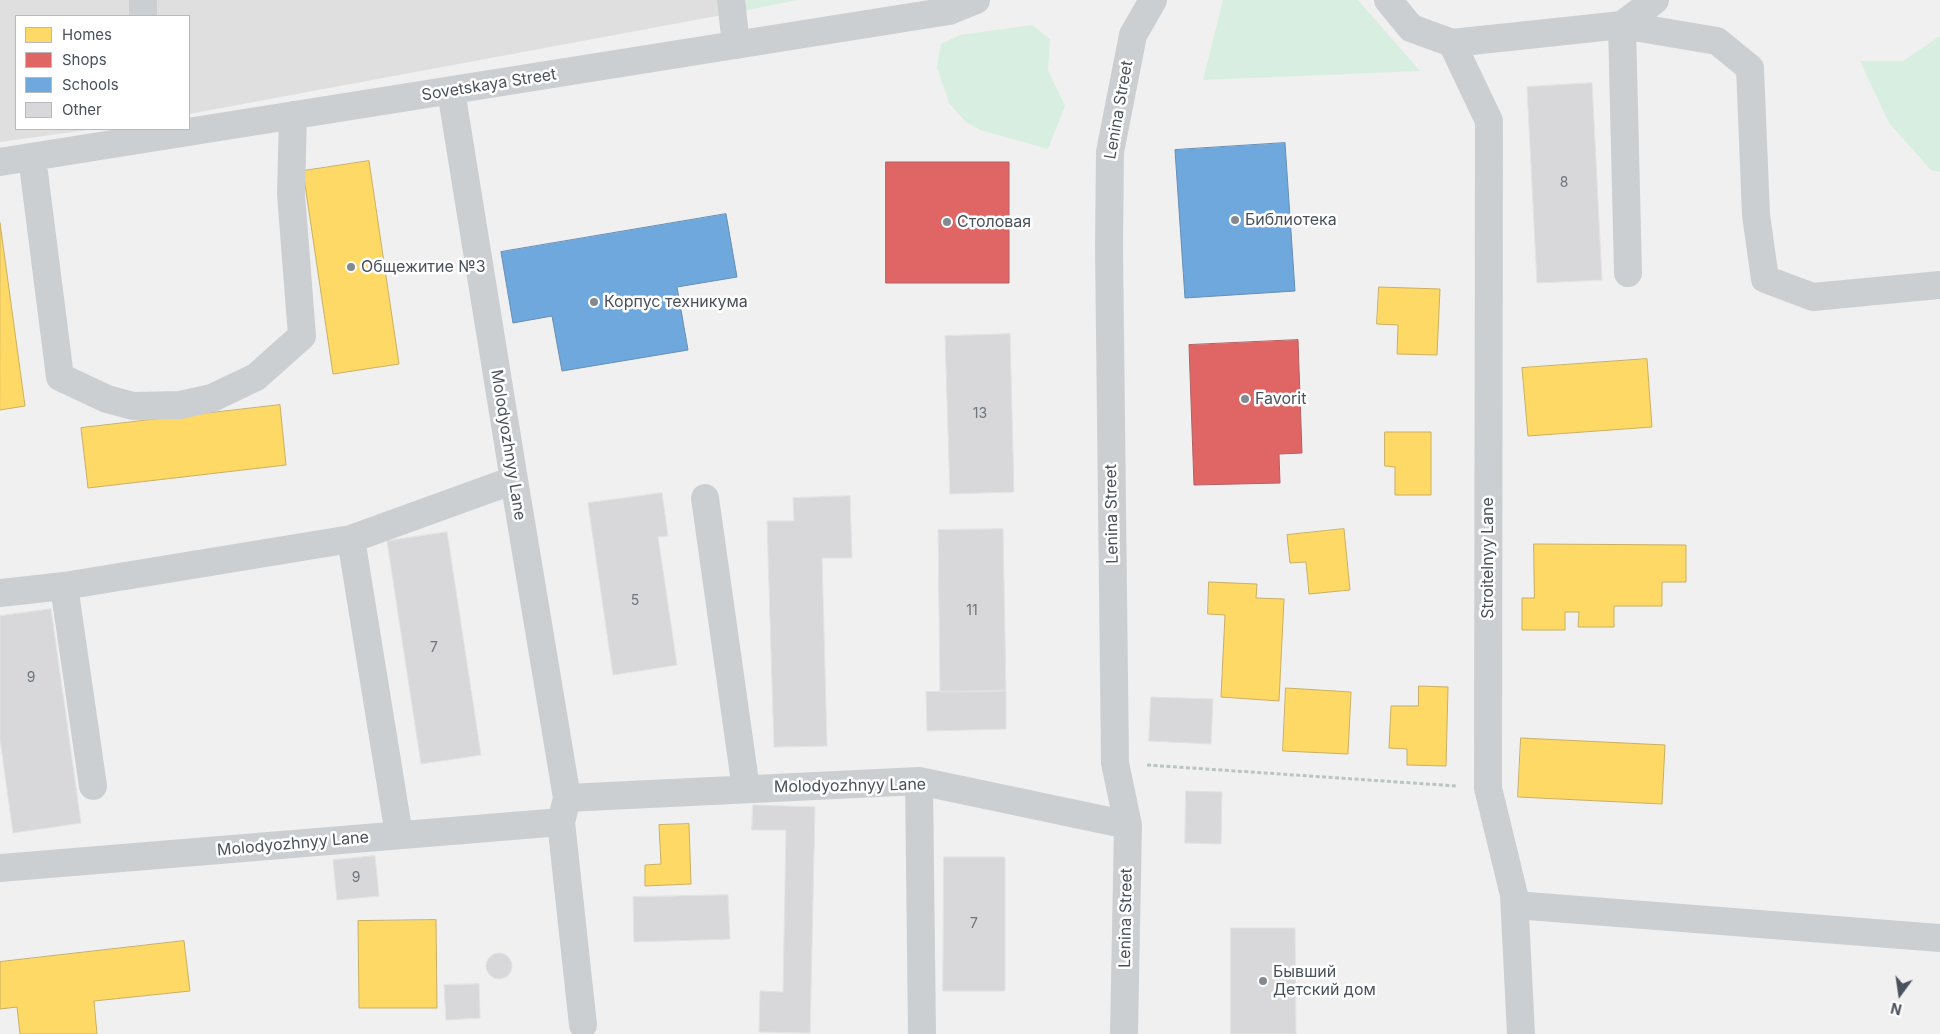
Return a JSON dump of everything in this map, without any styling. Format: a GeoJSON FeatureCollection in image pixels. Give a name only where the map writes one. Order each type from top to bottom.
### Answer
{"type":"FeatureCollection","features":[{"type":"Feature","properties":{"kind":"street"},"geometry":{"type":"LineString","coordinates":[[142,0],[143,15]]}},
{"type":"Feature","properties":{"kind":"street"},"geometry":{"type":"LineString","coordinates":[[731,0],[736,45]]}},
{"type":"Feature","properties":{"kind":"street","name":"Sovetskaya Street"},"geometry":{"type":"LineString","coordinates":[[190,129],[294,116],[949,11],[976,0]]}},
{"type":"Feature","properties":{"kind":"street","name":"Lenina Street"},"geometry":{"type":"LineString","coordinates":[[1124,1034],[1128,825],[1115,763],[1109,246],[1110,152],[1133,35],[1153,0]]}},
{"type":"Feature","properties":{"kind":"street"},"geometry":{"type":"LineString","coordinates":[[1388,0],[1412,28],[1452,43],[1622,25],[1717,41],[1750,68],[1756,215],[1765,278],[1813,297],[1940,285]]}},
{"type":"Feature","properties":{"kind":"street"},"geometry":{"type":"LineString","coordinates":[[1622,25],[1655,0]]}},
{"type":"Feature","properties":{"kind":"street"},"geometry":{"type":"LineString","coordinates":[[1622,25],[1628,273]]}},
{"type":"Feature","properties":{"kind":"street","name":"Stroitelnyy Lane"},"geometry":{"type":"LineString","coordinates":[[1452,43],[1489,121],[1488,788],[1514,894],[1521,1034]]}},
{"type":"Feature","properties":{"kind":"street","name":"Molodyozhnyy Lane"},"geometry":{"type":"LineString","coordinates":[[451,91],[514,480],[564,810]]}},
{"type":"Feature","properties":{"kind":"street"},"geometry":{"type":"LineString","coordinates":[[32,157],[60,377],[107,400],[132,406],[180,405],[212,398],[256,376],[302,336],[291,194],[294,116]]}},
{"type":"Feature","properties":{"kind":"street","name":"Sovetskaya Street"},"geometry":{"type":"LineString","coordinates":[[0,162],[146,134],[179,130]]}},
{"type":"Feature","properties":{"kind":"street"},"geometry":{"type":"LineString","coordinates":[[0,593],[64,586],[351,540],[514,480]]}},
{"type":"Feature","properties":{"kind":"street"},"geometry":{"type":"LineString","coordinates":[[705,498],[746,789]]}},
{"type":"Feature","properties":{"kind":"street"},"geometry":{"type":"LineString","coordinates":[[351,540],[399,835]]}},
{"type":"Feature","properties":{"kind":"street"},"geometry":{"type":"LineString","coordinates":[[64,586],[93,786]]}},
{"type":"Feature","properties":{"kind":"street"},"geometry":{"type":"LineString","coordinates":[[919,782],[922,1034]]}},
{"type":"Feature","properties":{"kind":"street","name":"Molodyozhnyy Lane"},"geometry":{"type":"LineString","coordinates":[[0,868],[399,835],[564,810],[746,789],[919,782],[1128,825]]}},
{"type":"Feature","properties":{"kind":"street"},"geometry":{"type":"LineString","coordinates":[[564,810],[583,1025]]}},
{"type":"Feature","properties":{"kind":"street"},"geometry":{"type":"LineString","coordinates":[[1515,905],[1940,938]]}},
{"type":"Feature","properties":{"kind":"path"},"geometry":{"type":"LineString","coordinates":[[1115,763],[1488,788]]}},
{"type":"Feature","properties":{"kind":"shaded area"},"geometry":{"type":"Polygon","coordinates":[[[0,0],[731,0],[733,13],[190,114],[190,15],[15,15],[15,130],[88,130],[0,142],[0,0]]]}},
{"type":"Feature","properties":{"kind":"green space"},"geometry":{"type":"Polygon","coordinates":[[[731,0],[797,0],[733,13],[731,0]]]}},
{"type":"Feature","properties":{"kind":"green space"},"geometry":{"type":"Polygon","coordinates":[[[1223,0],[1358,0],[1420,71],[1203,80],[1223,0]]]}},
{"type":"Feature","properties":{"kind":"green space"},"geometry":{"type":"Polygon","coordinates":[[[1032,25],[1050,39],[1048,70],[1065,106],[1048,149],[980,130],[966,122],[949,103],[937,67],[941,44],[960,35],[1032,25]]]}},
{"type":"Feature","properties":{"kind":"green space"},"geometry":{"type":"Polygon","coordinates":[[[1940,36],[1940,172],[1931,170],[1889,123],[1860,61],[1903,61],[1940,36]]]}},
{"type":"Feature","properties":{"kind":"building: Homes","name":"Общежитие №3"},"geometry":{"type":"Polygon","coordinates":[[[369,161],[399,364],[333,374],[303,171],[369,161]]]}},
{"type":"Feature","properties":{"kind":"building: Homes"},"geometry":{"type":"Polygon","coordinates":[[[0,223],[25,406],[0,410],[0,223]]]}},
{"type":"Feature","properties":{"kind":"building: Homes"},"geometry":{"type":"Polygon","coordinates":[[[1379,287],[1440,289],[1437,355],[1397,354],[1398,325],[1377,324],[1379,287]]]}},
{"type":"Feature","properties":{"kind":"building: Homes"},"geometry":{"type":"Polygon","coordinates":[[[1647,359],[1652,427],[1528,436],[1522,368],[1647,359]]]}},
{"type":"Feature","properties":{"kind":"building: Homes"},"geometry":{"type":"Polygon","coordinates":[[[280,405],[286,465],[88,488],[81,428],[280,405]]]}},
{"type":"Feature","properties":{"kind":"building: Homes"},"geometry":{"type":"Polygon","coordinates":[[[1385,432],[1431,432],[1431,495],[1395,495],[1395,467],[1385,466],[1385,432]]]}},
{"type":"Feature","properties":{"kind":"building: Homes"},"geometry":{"type":"Polygon","coordinates":[[[1344,529],[1350,590],[1309,594],[1306,562],[1290,563],[1287,535],[1344,529]]]}},
{"type":"Feature","properties":{"kind":"building: Homes"},"geometry":{"type":"Polygon","coordinates":[[[1534,544],[1686,545],[1686,582],[1662,582],[1662,606],[1614,606],[1614,627],[1578,627],[1579,612],[1565,612],[1565,630],[1522,630],[1522,598],[1534,598],[1534,544]]]}},
{"type":"Feature","properties":{"kind":"building: Homes"},"geometry":{"type":"Polygon","coordinates":[[[1209,582],[1257,584],[1256,598],[1284,599],[1279,701],[1221,697],[1225,615],[1208,614],[1209,582]]]}},
{"type":"Feature","properties":{"kind":"building: Homes"},"geometry":{"type":"Polygon","coordinates":[[[1419,686],[1448,687],[1446,766],[1407,765],[1407,749],[1389,748],[1391,706],[1418,706],[1419,686]]]}},
{"type":"Feature","properties":{"kind":"building: Homes"},"geometry":{"type":"Polygon","coordinates":[[[1286,688],[1351,692],[1348,754],[1283,751],[1286,688]]]}},
{"type":"Feature","properties":{"kind":"building: Homes"},"geometry":{"type":"Polygon","coordinates":[[[1521,738],[1665,745],[1662,804],[1518,797],[1521,738]]]}},
{"type":"Feature","properties":{"kind":"building: Homes"},"geometry":{"type":"Polygon","coordinates":[[[689,824],[691,884],[645,886],[645,865],[661,864],[659,825],[689,824]]]}},
{"type":"Feature","properties":{"kind":"building: Homes"},"geometry":{"type":"Polygon","coordinates":[[[436,920],[437,1008],[359,1008],[358,921],[436,920]]]}},
{"type":"Feature","properties":{"kind":"building: Homes"},"geometry":{"type":"Polygon","coordinates":[[[184,941],[190,991],[94,1001],[97,1034],[20,1034],[17,1007],[0,1009],[0,962],[184,941]]]}},
{"type":"Feature","properties":{"kind":"building: Shops","name":"Столовая"},"geometry":{"type":"Polygon","coordinates":[[[886,162],[1009,162],[1009,283],[886,283],[886,162]]]}},
{"type":"Feature","properties":{"kind":"building: Shops","name":"Favorit"},"geometry":{"type":"Polygon","coordinates":[[[1298,340],[1302,453],[1279,454],[1280,483],[1194,485],[1189,345],[1298,340]]]}},
{"type":"Feature","properties":{"kind":"building: Schools","name":"Библиотека"},"geometry":{"type":"Polygon","coordinates":[[[1285,143],[1295,291],[1185,298],[1175,150],[1285,143]]]}},
{"type":"Feature","properties":{"kind":"building: Schools","name":"Корпус техникума"},"geometry":{"type":"Polygon","coordinates":[[[726,214],[737,277],[677,287],[688,350],[562,371],[552,316],[513,323],[501,252],[726,214]]]}},
{"type":"Feature","properties":{"kind":"building: Other"},"geometry":{"type":"Polygon","coordinates":[[[1592,83],[1602,280],[1537,283],[1527,87],[1592,83]]]}},
{"type":"Feature","properties":{"kind":"building: Other"},"geometry":{"type":"Polygon","coordinates":[[[1010,334],[1014,492],[950,494],[945,336],[1010,334]]]}},
{"type":"Feature","properties":{"kind":"building: Other"},"geometry":{"type":"Polygon","coordinates":[[[662,493],[668,536],[658,537],[677,665],[613,675],[588,503],[662,493]]]}},
{"type":"Feature","properties":{"kind":"building: Other"},"geometry":{"type":"Polygon","coordinates":[[[850,496],[852,558],[822,558],[827,746],[774,747],[767,521],[794,521],[793,498],[850,496]]]}},
{"type":"Feature","properties":{"kind":"building: Other"},"geometry":{"type":"Polygon","coordinates":[[[1003,529],[1006,691],[940,692],[938,530],[1003,529]]]}},
{"type":"Feature","properties":{"kind":"building: Other"},"geometry":{"type":"Polygon","coordinates":[[[447,532],[481,755],[421,764],[387,541],[447,532]]]}},
{"type":"Feature","properties":{"kind":"building: Other"},"geometry":{"type":"Polygon","coordinates":[[[51,609],[81,823],[13,833],[0,739],[0,616],[51,609]]]}},
{"type":"Feature","properties":{"kind":"building: Other"},"geometry":{"type":"Polygon","coordinates":[[[1006,691],[1006,729],[927,731],[926,692],[1006,691]]]}},
{"type":"Feature","properties":{"kind":"building: Other"},"geometry":{"type":"Polygon","coordinates":[[[1151,697],[1213,699],[1211,744],[1149,741],[1151,697]]]}},
{"type":"Feature","properties":{"kind":"building: Other"},"geometry":{"type":"Polygon","coordinates":[[[1186,791],[1222,792],[1221,844],[1185,843],[1186,791]]]}},
{"type":"Feature","properties":{"kind":"building: Other"},"geometry":{"type":"Polygon","coordinates":[[[753,805],[815,807],[810,1033],[759,1032],[760,991],[783,992],[786,830],[752,830],[753,805]]]}},
{"type":"Feature","properties":{"kind":"building: Other"},"geometry":{"type":"Polygon","coordinates":[[[375,856],[379,896],[337,900],[333,860],[375,856]]]}},
{"type":"Feature","properties":{"kind":"building: Other"},"geometry":{"type":"Polygon","coordinates":[[[944,857],[1005,857],[1005,991],[943,991],[944,857]]]}},
{"type":"Feature","properties":{"kind":"building: Other"},"geometry":{"type":"Polygon","coordinates":[[[728,895],[730,939],[634,942],[633,897],[728,895]]]}},
{"type":"Feature","properties":{"kind":"building: Other","name":"Бывший Детский дом"},"geometry":{"type":"Polygon","coordinates":[[[1231,928],[1295,928],[1296,1034],[1231,1034],[1231,928]]]}},
{"type":"Feature","properties":{"kind":"building: Other"},"geometry":{"type":"Polygon","coordinates":[[[499,953],[508,957],[512,966],[508,975],[499,979],[490,975],[486,966],[490,957],[499,953]]]}},
{"type":"Feature","properties":{"kind":"building: Other"},"geometry":{"type":"Polygon","coordinates":[[[479,984],[480,1018],[446,1020],[444,985],[479,984]]]}},
{"type":"Feature","properties":{"kind":"place","name":"Библиотека"},"geometry":{"type":"Point","coordinates":[1235,220]}},
{"type":"Feature","properties":{"kind":"place","name":"Столовая"},"geometry":{"type":"Point","coordinates":[947,222]}},
{"type":"Feature","properties":{"kind":"place","name":"Общежитие №3"},"geometry":{"type":"Point","coordinates":[351,267]}},
{"type":"Feature","properties":{"kind":"place","name":"Корпус техникума"},"geometry":{"type":"Point","coordinates":[594,302]}},
{"type":"Feature","properties":{"kind":"place","name":"Favorit"},"geometry":{"type":"Point","coordinates":[1245,399]}},
{"type":"Feature","properties":{"kind":"place","name":"Бывший Детский дом"},"geometry":{"type":"Point","coordinates":[1263,981]}}]}
